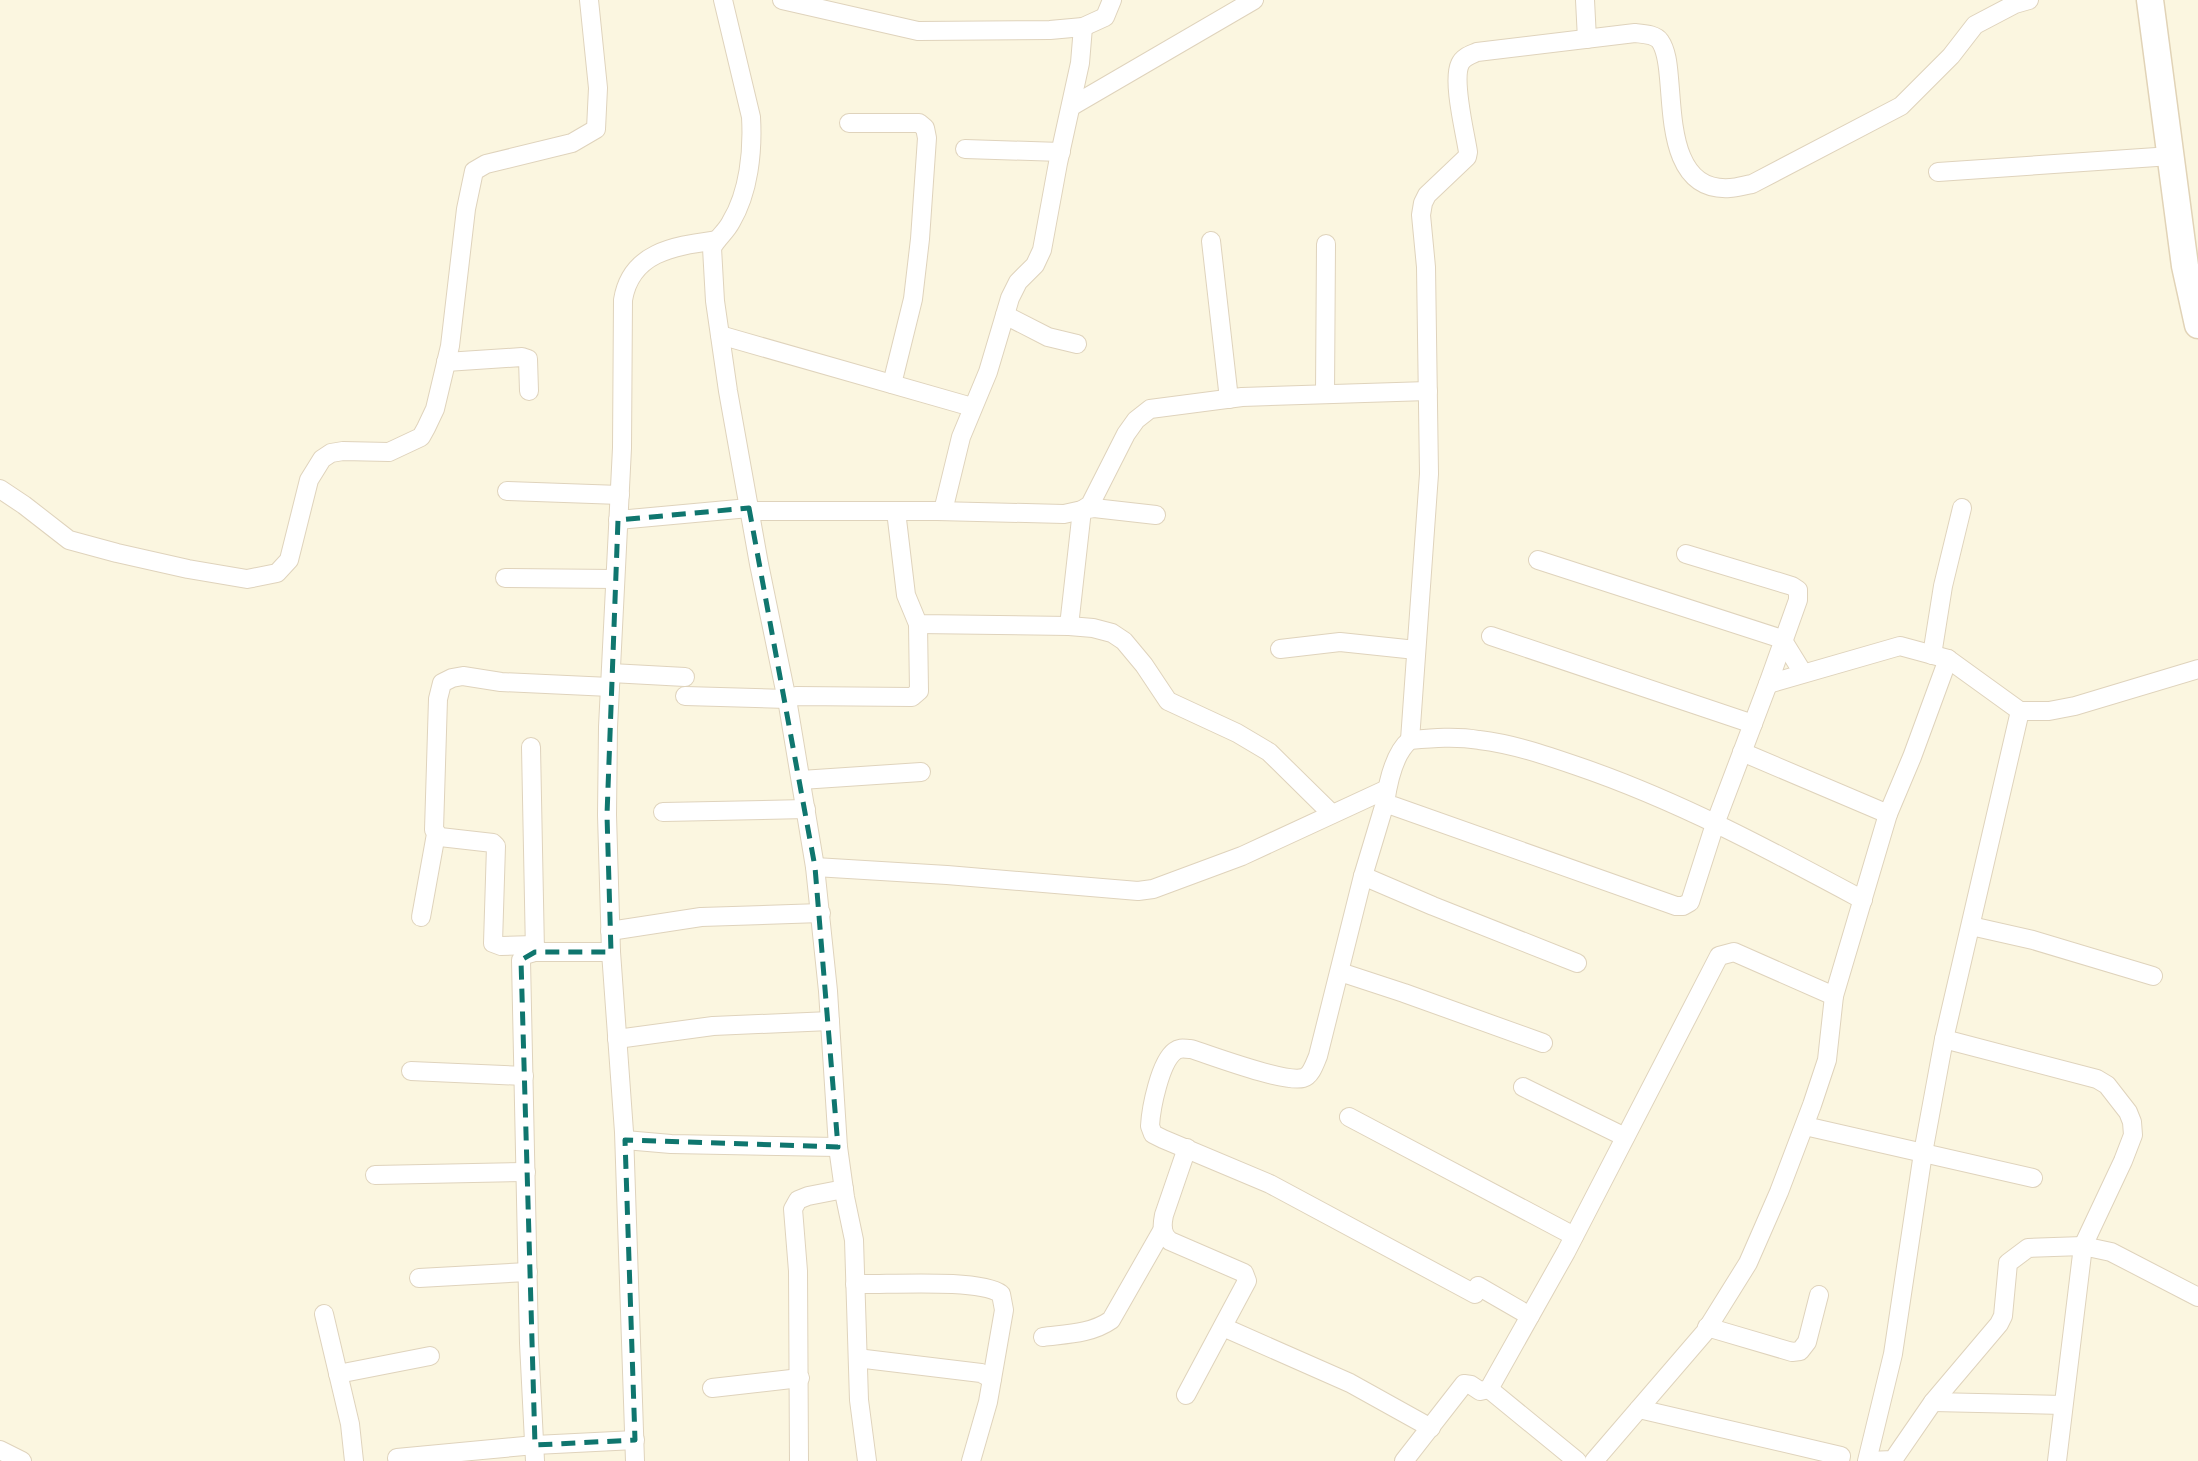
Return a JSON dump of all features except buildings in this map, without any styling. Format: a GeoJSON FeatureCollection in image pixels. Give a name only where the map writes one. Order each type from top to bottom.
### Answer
{"type":"FeatureCollection","features":[{"type":"Feature","properties":{"kind":"main road"},"geometry":{"type":"LineString","coordinates":[[2150,0],[2185,267],[2198,325]]}},
{"type":"Feature","properties":{"kind":"street"},"geometry":{"type":"LineString","coordinates":[[0,489],[57,532],[84,545],[188,569],[247,579],[272,575],[284,568],[289,560],[309,480],[318,464],[326,456],[336,452],[389,452],[421,437],[435,409],[450,346],[466,209],[474,172],[486,164],[572,143],[596,129],[598,88],[589,0]]}},
{"type":"Feature","properties":{"kind":"street"},"geometry":{"type":"LineString","coordinates":[[723,0],[751,117],[752,134],[750,165],[741,198],[732,221],[713,244],[712,254],[720,335],[749,510],[787,699],[821,913],[838,1147],[854,1240],[859,1400],[867,1461]]}},
{"type":"Feature","properties":{"kind":"street"},"geometry":{"type":"LineString","coordinates":[[782,0],[918,31],[1050,30],[1083,27],[1105,17],[1112,0]]}},
{"type":"Feature","properties":{"kind":"street"},"geometry":{"type":"LineString","coordinates":[[1072,106],[1254,0]]}},
{"type":"Feature","properties":{"kind":"street"},"geometry":{"type":"LineString","coordinates":[[1585,0],[1587,39]]}},
{"type":"Feature","properties":{"kind":"street"},"geometry":{"type":"LineString","coordinates":[[1410,740],[1429,474],[1426,267],[1421,215],[1427,195],[1467,157],[1459,103],[1460,63],[1468,55],[1478,52],[1635,33],[1659,40],[1667,60],[1677,146],[1683,163],[1702,181],[1731,188],[1752,184],[1901,106],[1951,56],[1975,25],[2015,4],[2029,0]]}},
{"type":"Feature","properties":{"kind":"street"},"geometry":{"type":"LineString","coordinates":[[943,511],[961,437],[988,372],[1013,289],[1035,265],[1042,250],[1080,63],[1083,27]]}},
{"type":"Feature","properties":{"kind":"street"},"geometry":{"type":"LineString","coordinates":[[849,123],[919,123],[925,128],[927,138],[913,299],[892,384]]}},
{"type":"Feature","properties":{"kind":"street"},"geometry":{"type":"LineString","coordinates":[[965,149],[1061,152]]}},
{"type":"Feature","properties":{"kind":"street"},"geometry":{"type":"LineString","coordinates":[[1938,172],[2171,156]]}},
{"type":"Feature","properties":{"kind":"street"},"geometry":{"type":"LineString","coordinates":[[635,1461],[625,1140],[611,952],[607,815],[620,495],[623,300],[625,285],[632,272],[658,253],[678,246],[717,240]]}},
{"type":"Feature","properties":{"kind":"street"},"geometry":{"type":"LineString","coordinates":[[1211,241],[1229,399]]}},
{"type":"Feature","properties":{"kind":"street"},"geometry":{"type":"LineString","coordinates":[[1325,394],[1326,244]]}},
{"type":"Feature","properties":{"kind":"street"},"geometry":{"type":"LineString","coordinates":[[1005,315],[1048,337],[1077,344]]}},
{"type":"Feature","properties":{"kind":"street"},"geometry":{"type":"LineString","coordinates":[[720,335],[972,407]]}},
{"type":"Feature","properties":{"kind":"street"},"geometry":{"type":"LineString","coordinates":[[446,362],[522,357],[528,359],[529,391]]}},
{"type":"Feature","properties":{"kind":"street"},"geometry":{"type":"LineString","coordinates":[[1082,510],[1090,505],[1126,434],[1144,412],[1159,407],[1229,399],[1428,391]]}},
{"type":"Feature","properties":{"kind":"street"},"geometry":{"type":"LineString","coordinates":[[507,491],[620,495]]}},
{"type":"Feature","properties":{"kind":"street"},"geometry":{"type":"LineString","coordinates":[[618,520],[749,510],[1064,514],[1094,508],[1156,515]]}},
{"type":"Feature","properties":{"kind":"street"},"geometry":{"type":"LineString","coordinates":[[1595,1461],[1707,1328],[1748,1263],[1779,1192],[1827,1060],[1835,996],[1888,814],[1912,757],[1940,657],[1943,586],[1962,508]]}},
{"type":"Feature","properties":{"kind":"street"},"geometry":{"type":"LineString","coordinates":[[685,696],[787,699],[796,696],[912,696],[919,691],[918,624],[906,595],[896,510]]}},
{"type":"Feature","properties":{"kind":"street"},"geometry":{"type":"LineString","coordinates":[[1069,626],[1082,510]]}},
{"type":"Feature","properties":{"kind":"street"},"geometry":{"type":"LineString","coordinates":[[815,867],[1138,891],[1153,889],[1242,856],[1332,814],[1386,796],[1676,906],[1683,906],[1690,902],[1715,824],[1798,600],[1798,590],[1792,586],[1686,554]]}},
{"type":"Feature","properties":{"kind":"street"},"geometry":{"type":"LineString","coordinates":[[1538,560],[1782,639],[1803,673]]}},
{"type":"Feature","properties":{"kind":"street"},"geometry":{"type":"LineString","coordinates":[[505,578],[615,579]]}},
{"type":"Feature","properties":{"kind":"street"},"geometry":{"type":"LineString","coordinates":[[918,624],[1069,626],[1112,633],[1124,641],[1144,664],[1168,701],[1237,733],[1269,752],[1332,814]]}},
{"type":"Feature","properties":{"kind":"street"},"geometry":{"type":"LineString","coordinates":[[1491,636],[1753,724]]}},
{"type":"Feature","properties":{"kind":"street"},"geometry":{"type":"LineString","coordinates":[[1280,649],[1340,642],[1416,650]]}},
{"type":"Feature","properties":{"kind":"street"},"geometry":{"type":"LineString","coordinates":[[1768,684],[1900,646],[1940,657],[2020,711],[2049,711],[2075,706],[2198,669]]}},
{"type":"Feature","properties":{"kind":"street"},"geometry":{"type":"LineString","coordinates":[[421,917],[436,834],[433,820],[438,699],[442,683],[464,676],[501,682],[685,677]]}},
{"type":"Feature","properties":{"kind":"street"},"geometry":{"type":"LineString","coordinates":[[1868,1461],[1893,1354],[1923,1153],[1944,1039],[2020,711]]}},
{"type":"Feature","properties":{"kind":"street"},"geometry":{"type":"LineString","coordinates":[[1530,1316],[1270,1184],[1153,1134],[1150,1126],[1163,1068],[1173,1052],[1179,1048],[1191,1049],[1274,1075],[1302,1078],[1309,1074],[1318,1056],[1363,876],[1402,746],[1410,740],[1445,737],[1526,749],[1643,791],[1768,849],[1863,900]]}},
{"type":"Feature","properties":{"kind":"street"},"geometry":{"type":"LineString","coordinates":[[531,747],[535,948]]}},
{"type":"Feature","properties":{"kind":"street"},"geometry":{"type":"LineString","coordinates":[[1742,752],[1888,814]]}},
{"type":"Feature","properties":{"kind":"street"},"geometry":{"type":"LineString","coordinates":[[801,780],[921,772]]}},
{"type":"Feature","properties":{"kind":"street"},"geometry":{"type":"LineString","coordinates":[[663,812],[806,809]]}},
{"type":"Feature","properties":{"kind":"street"},"geometry":{"type":"LineString","coordinates":[[436,834],[440,837],[493,843],[496,846],[493,943],[501,946],[611,952]]}},
{"type":"Feature","properties":{"kind":"street"},"geometry":{"type":"LineString","coordinates":[[1363,876],[1577,963]]}},
{"type":"Feature","properties":{"kind":"street"},"geometry":{"type":"LineString","coordinates":[[610,931],[701,916],[821,913]]}},
{"type":"Feature","properties":{"kind":"street"},"geometry":{"type":"LineString","coordinates":[[1971,926],[2033,940],[2153,976]]}},
{"type":"Feature","properties":{"kind":"street"},"geometry":{"type":"LineString","coordinates":[[535,948],[521,960],[529,1343],[535,1453]]}},
{"type":"Feature","properties":{"kind":"street"},"geometry":{"type":"LineString","coordinates":[[1404,1461],[1464,1384],[1480,1391],[1489,1389],[1574,1236],[1719,956],[1734,952],[1835,996]]}},
{"type":"Feature","properties":{"kind":"street"},"geometry":{"type":"LineString","coordinates":[[1340,972],[1543,1044]]}},
{"type":"Feature","properties":{"kind":"street"},"geometry":{"type":"LineString","coordinates":[[617,1039],[713,1026],[830,1021]]}},
{"type":"Feature","properties":{"kind":"street"},"geometry":{"type":"LineString","coordinates":[[1944,1039],[2097,1079],[2107,1085],[2132,1122],[2133,1135],[2123,1161],[2083,1247],[2057,1461]]}},
{"type":"Feature","properties":{"kind":"street"},"geometry":{"type":"LineString","coordinates":[[411,1072],[524,1076]]}},
{"type":"Feature","properties":{"kind":"street"},"geometry":{"type":"LineString","coordinates":[[1523,1087],[1625,1137]]}},
{"type":"Feature","properties":{"kind":"street"},"geometry":{"type":"LineString","coordinates":[[1349,1117],[1574,1236]]}},
{"type":"Feature","properties":{"kind":"street"},"geometry":{"type":"LineString","coordinates":[[1804,1126],[2033,1178]]}},
{"type":"Feature","properties":{"kind":"street"},"geometry":{"type":"LineString","coordinates":[[625,1140],[671,1144],[838,1147]]}},
{"type":"Feature","properties":{"kind":"street"},"geometry":{"type":"LineString","coordinates":[[1186,1395],[1247,1281],[1244,1273],[1165,1237],[1164,1215],[1187,1148]]}},
{"type":"Feature","properties":{"kind":"street"},"geometry":{"type":"LineString","coordinates":[[375,1175],[526,1172]]}},
{"type":"Feature","properties":{"kind":"street"},"geometry":{"type":"LineString","coordinates":[[799,1461],[798,1271],[793,1209],[799,1200],[808,1196],[844,1189]]}},
{"type":"Feature","properties":{"kind":"street"},"geometry":{"type":"LineString","coordinates":[[1043,1337],[1086,1332],[1101,1328],[1111,1320],[1163,1230]]}},
{"type":"Feature","properties":{"kind":"street"},"geometry":{"type":"LineString","coordinates":[[1639,1409],[1841,1459],[1893,1461],[1933,1402],[1999,1324],[2003,1316],[2008,1263],[2028,1248],[2083,1247],[2111,1252],[2198,1297]]}},
{"type":"Feature","properties":{"kind":"street"},"geometry":{"type":"LineString","coordinates":[[419,1278],[528,1272]]}},
{"type":"Feature","properties":{"kind":"street"},"geometry":{"type":"LineString","coordinates":[[855,1284],[974,1285],[1002,1294],[1004,1310],[992,1379],[971,1461]]}},
{"type":"Feature","properties":{"kind":"street"},"geometry":{"type":"LineString","coordinates":[[1707,1328],[1792,1352],[1800,1351],[1807,1342],[1819,1295]]}},
{"type":"Feature","properties":{"kind":"street"},"geometry":{"type":"LineString","coordinates":[[324,1314],[350,1424],[354,1461]]}},
{"type":"Feature","properties":{"kind":"street"},"geometry":{"type":"LineString","coordinates":[[1223,1327],[1350,1383],[1431,1428]]}},
{"type":"Feature","properties":{"kind":"street"},"geometry":{"type":"LineString","coordinates":[[338,1374],[430,1356]]}},
{"type":"Feature","properties":{"kind":"street"},"geometry":{"type":"LineString","coordinates":[[865,1359],[981,1373],[992,1379]]}},
{"type":"Feature","properties":{"kind":"street"},"geometry":{"type":"LineString","coordinates":[[712,1388],[800,1378]]}},
{"type":"Feature","properties":{"kind":"street"},"geometry":{"type":"LineString","coordinates":[[1489,1389],[1577,1461]]}},
{"type":"Feature","properties":{"kind":"street"},"geometry":{"type":"LineString","coordinates":[[1933,1402],[2063,1405]]}},
{"type":"Feature","properties":{"kind":"street"},"geometry":{"type":"LineString","coordinates":[[397,1458],[535,1453],[635,1440]]}},
{"type":"Feature","properties":{"kind":"street"},"geometry":{"type":"LineString","coordinates":[[0,1450],[22,1461]]}},
{"type":"Feature","properties":{"kind":"highlighted area"},"geometry":{"type":"Polygon","coordinates":[[[749,508],[815,867],[838,1147],[625,1140],[635,1440],[535,1445],[521,960],[535,952],[611,952],[607,815],[618,520],[749,508]]]}}]}
